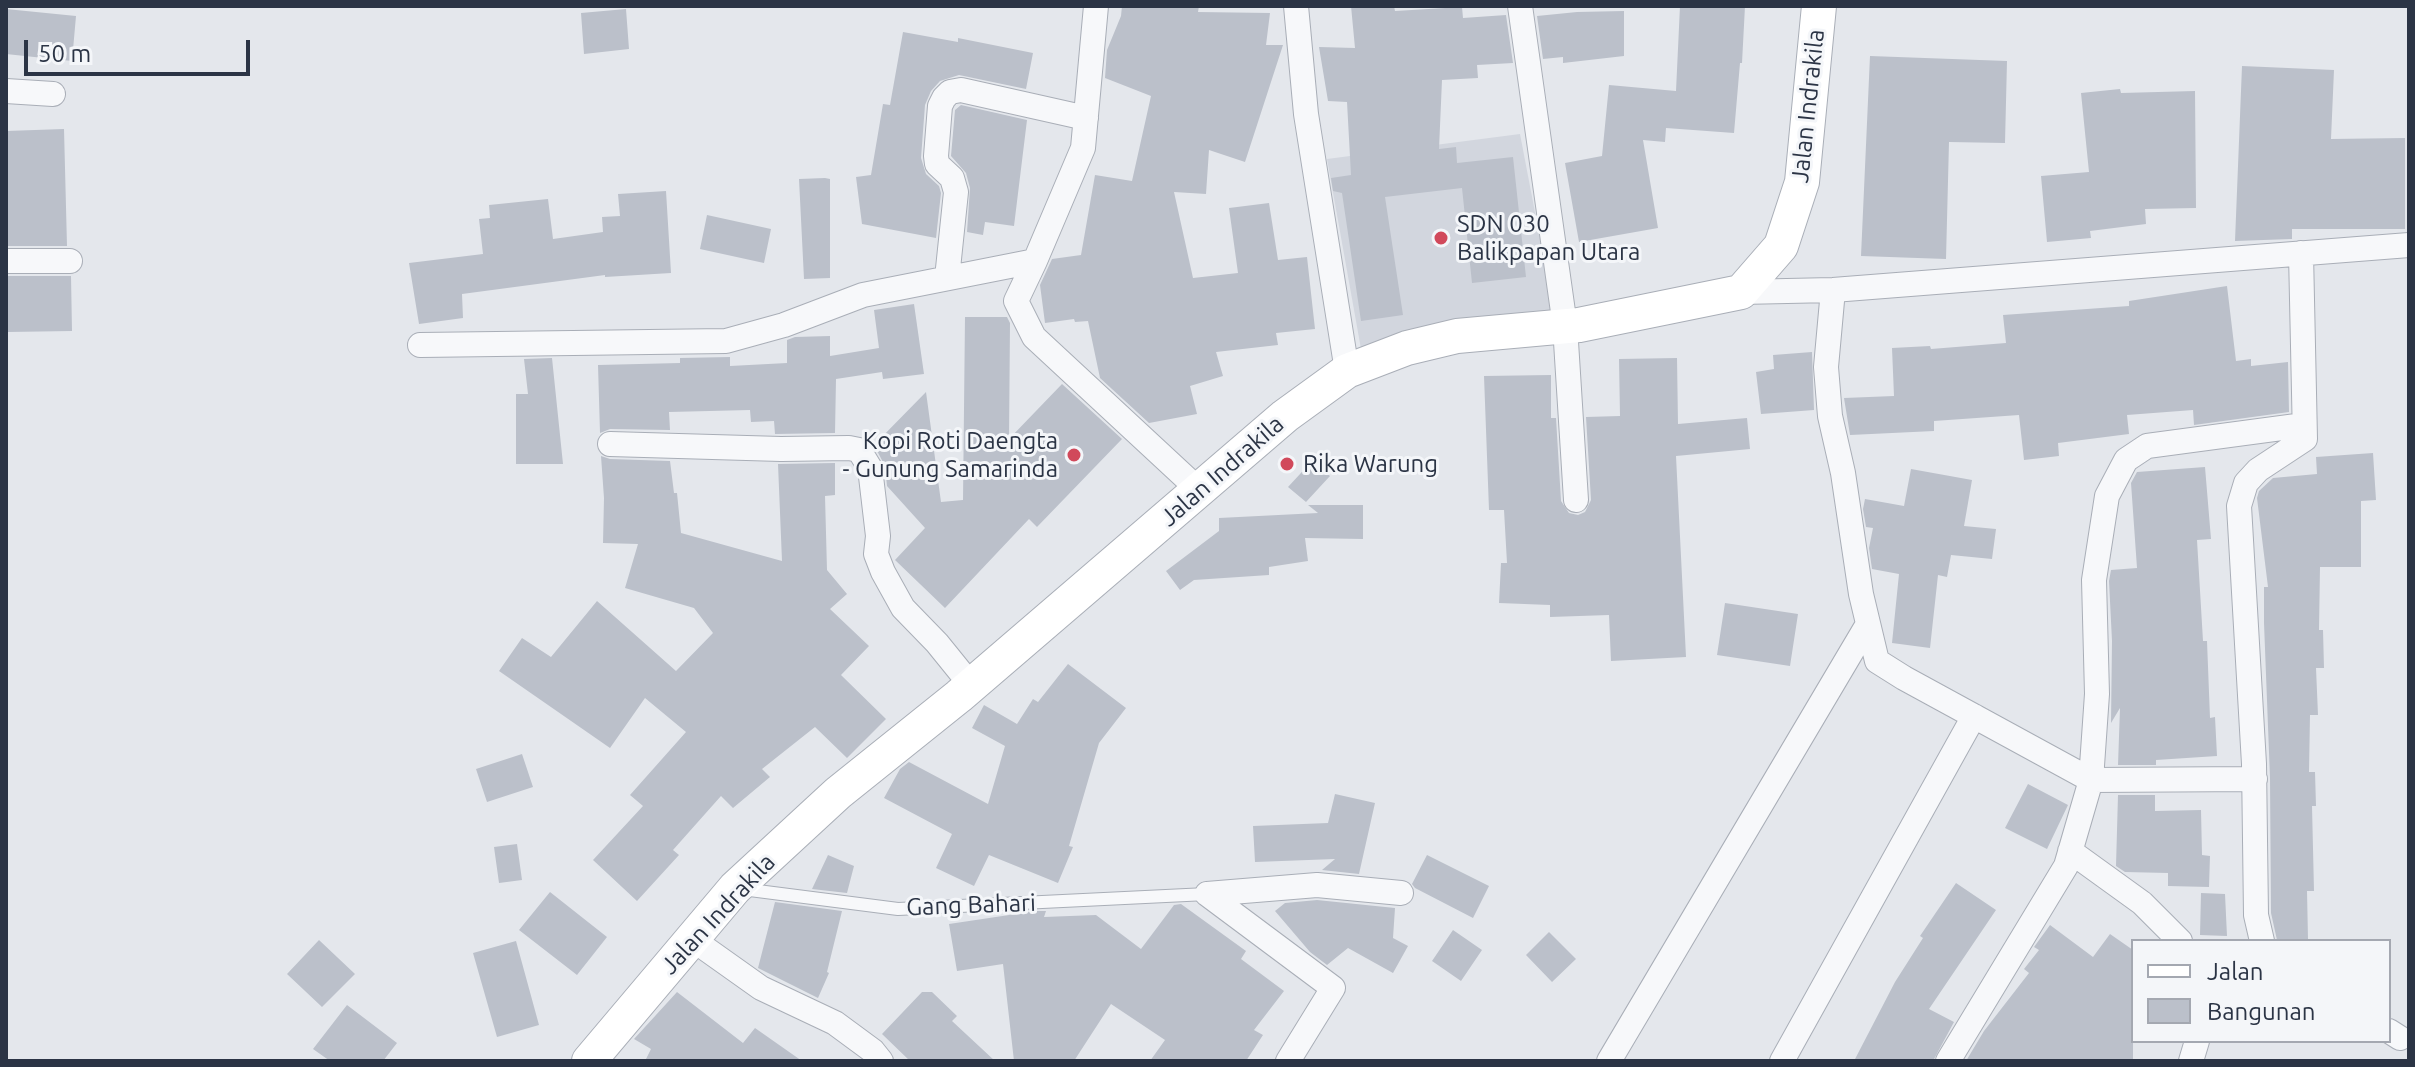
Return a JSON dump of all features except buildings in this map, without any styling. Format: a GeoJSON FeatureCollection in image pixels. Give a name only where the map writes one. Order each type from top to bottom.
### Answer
{"type":"FeatureCollection","features":[{"type":"Feature","properties":{"kind":"street"},"geometry":{"type":"LineString","coordinates":[[1096,6],[1083,148],[1016,301],[1034,337],[1200,491]]}},
{"type":"Feature","properties":{"kind":"street"},"geometry":{"type":"LineString","coordinates":[[1296,6],[1306,114],[1347,371]]}},
{"type":"Feature","properties":{"kind":"street"},"geometry":{"type":"LineString","coordinates":[[1520,6],[1565,326],[1576,500]]}},
{"type":"Feature","properties":{"kind":"street","name":"Jalan Indrakila"},"geometry":{"type":"LineString","coordinates":[[589,1061],[735,888],[838,793],[971,685],[1285,416],[1347,371],[1407,348],[1457,336],[1565,326],[1741,292],[1781,246],[1802,182],[1819,6]]}},
{"type":"Feature","properties":{"kind":"street"},"geometry":{"type":"LineString","coordinates":[[947,278],[956,192],[952,178],[937,164],[940,106],[944,98],[950,92],[961,90],[1086,118]]}},
{"type":"Feature","properties":{"kind":"street"},"geometry":{"type":"LineString","coordinates":[[6,91],[53,94]]}},
{"type":"Feature","properties":{"kind":"street"},"geometry":{"type":"LineString","coordinates":[[1741,292],[1833,290],[2409,245]]}},
{"type":"Feature","properties":{"kind":"street"},"geometry":{"type":"LineString","coordinates":[[2262,939],[2256,915],[2255,779],[2239,506],[2246,483],[2258,470],[2305,439],[2301,253]]}},
{"type":"Feature","properties":{"kind":"street"},"geometry":{"type":"LineString","coordinates":[[6,261],[70,261]]}},
{"type":"Feature","properties":{"kind":"street"},"geometry":{"type":"LineString","coordinates":[[420,345],[726,341],[784,325],[863,295],[1035,261]]}},
{"type":"Feature","properties":{"kind":"street"},"geometry":{"type":"LineString","coordinates":[[1833,290],[1826,367],[1830,416],[1843,473],[1861,594],[1877,661],[2091,780],[2255,779]]}},
{"type":"Feature","properties":{"kind":"street"},"geometry":{"type":"LineString","coordinates":[[1948,1061],[2066,866],[2091,780],[2097,694],[2094,580],[2107,496],[2126,460],[2147,446],[2304,425]]}},
{"type":"Feature","properties":{"kind":"street"},"geometry":{"type":"LineString","coordinates":[[610,444],[859,450],[870,468],[878,536],[876,554],[883,572],[903,608],[971,685]]}},
{"type":"Feature","properties":{"kind":"street"},"geometry":{"type":"LineString","coordinates":[[1609,1061],[1868,624]]}},
{"type":"Feature","properties":{"kind":"street"},"geometry":{"type":"LineString","coordinates":[[1782,1061],[1974,716]]}},
{"type":"Feature","properties":{"kind":"street"},"geometry":{"type":"LineString","coordinates":[[2070,851],[2142,903],[2178,939]]}},
{"type":"Feature","properties":{"kind":"street"},"geometry":{"type":"LineString","coordinates":[[1207,894],[1317,885],[1401,893]]}},
{"type":"Feature","properties":{"kind":"street"},"geometry":{"type":"LineString","coordinates":[[1207,894],[1333,988],[1288,1061]]}},
{"type":"Feature","properties":{"kind":"street"},"geometry":{"type":"LineString","coordinates":[[692,939],[761,988],[835,1023],[873,1051],[881,1061]]}},
{"type":"Feature","properties":{"kind":"lane","name":"Gang Bahari"},"geometry":{"type":"LineString","coordinates":[[735,888],[898,909],[1207,894]]}},
{"type":"Feature","properties":{"kind":"shaded area","name":"SDN 030 Balikpapan Utara"},"geometry":{"type":"Polygon","coordinates":[[[1520,134],[1555,317],[1361,349],[1327,159],[1520,134]]]}},
{"type":"Feature","properties":{"kind":"place","name":"SDN 030 Balikpapan Utara"},"geometry":{"type":"Point","coordinates":[1441,238]}},
{"type":"Feature","properties":{"kind":"place","name":"Kopi Roti Daengta - Gunung Samarinda"},"geometry":{"type":"Point","coordinates":[1074,455]}},
{"type":"Feature","properties":{"kind":"place","name":"Rika Warung"},"geometry":{"type":"Point","coordinates":[1287,464]}}]}
